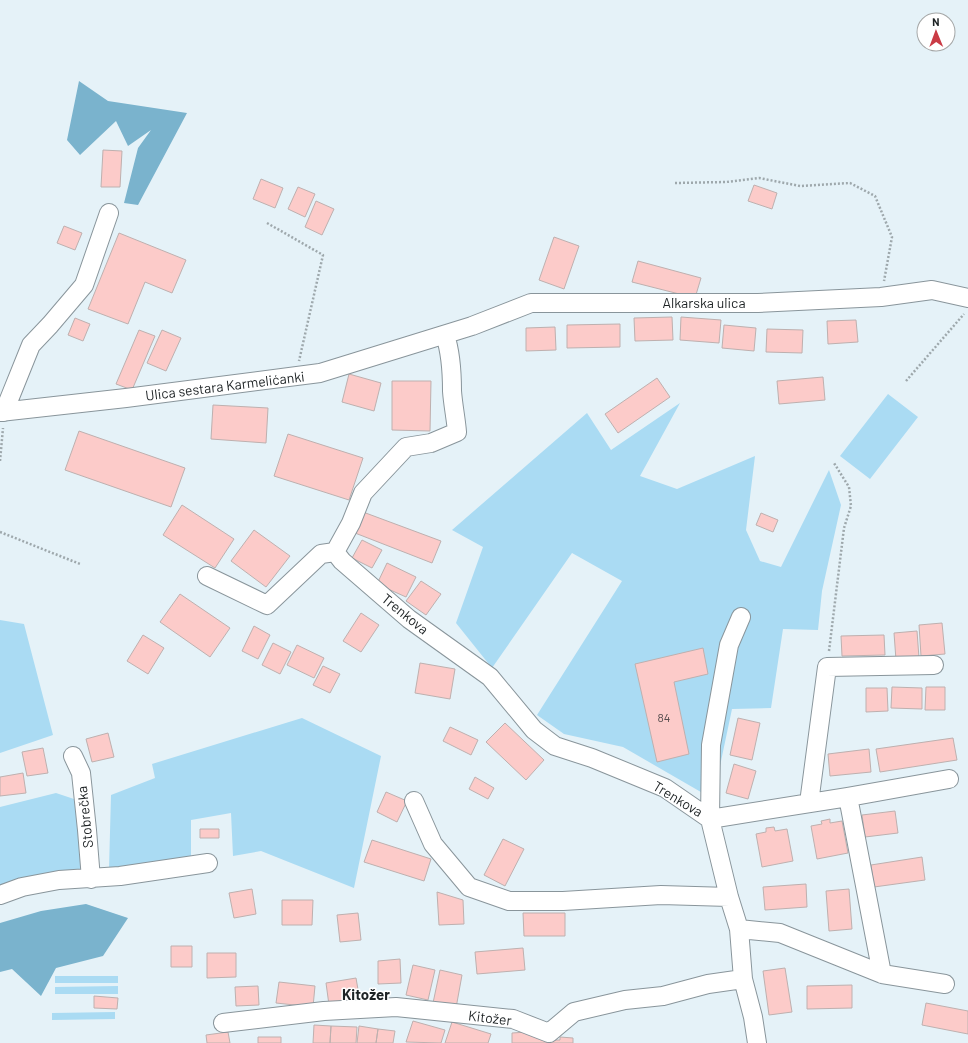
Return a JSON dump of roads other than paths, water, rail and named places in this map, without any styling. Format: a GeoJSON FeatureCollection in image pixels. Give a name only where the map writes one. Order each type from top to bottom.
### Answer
{"type":"FeatureCollection","features":[{"type":"Feature","properties":{"kind":"street"},"geometry":{"type":"LineString","coordinates":[[2,412],[31,345],[84,285],[109,213]]}},
{"type":"Feature","properties":{"kind":"street","name":"Alkarska ulica"},"geometry":{"type":"LineString","coordinates":[[445,335],[531,303],[758,303],[881,297],[932,290],[968,298]]}},
{"type":"Feature","properties":{"kind":"street"},"geometry":{"type":"LineString","coordinates":[[207,576],[267,605],[321,554],[335,552],[351,523],[363,493],[406,447],[431,442],[457,432],[452,392],[452,371],[448,343],[445,335]]}},
{"type":"Feature","properties":{"kind":"street","name":"Ulica sestara Karmelićanki"},"geometry":{"type":"LineString","coordinates":[[2,412],[320,374],[445,335]]}},
{"type":"Feature","properties":{"kind":"street","name":"Trenkova"},"geometry":{"type":"LineString","coordinates":[[335,552],[342,561],[409,619],[490,677],[534,730],[555,746],[592,758],[665,788],[710,819],[729,897],[739,929],[744,979],[753,1017],[757,1043]]}},
{"type":"Feature","properties":{"kind":"street"},"geometry":{"type":"LineString","coordinates":[[710,819],[710,745],[729,645],[741,618]]}},
{"type":"Feature","properties":{"kind":"street"},"geometry":{"type":"LineString","coordinates":[[810,803],[827,667],[934,665]]}},
{"type":"Feature","properties":{"kind":"street","name":"Stobrečka"},"geometry":{"type":"LineString","coordinates":[[73,756],[81,773],[91,879]]}},
{"type":"Feature","properties":{"kind":"street","name":"Trenkova"},"geometry":{"type":"LineString","coordinates":[[710,819],[949,779]]}},
{"type":"Feature","properties":{"kind":"street"},"geometry":{"type":"LineString","coordinates":[[848,797],[882,974]]}},
{"type":"Feature","properties":{"kind":"street"},"geometry":{"type":"LineString","coordinates":[[414,801],[432,844],[469,887],[509,901],[562,901],[662,895],[729,897]]}},
{"type":"Feature","properties":{"kind":"street"},"geometry":{"type":"LineString","coordinates":[[0,895],[22,887],[59,880],[120,876],[208,863]]}},
{"type":"Feature","properties":{"kind":"street"},"geometry":{"type":"LineString","coordinates":[[739,929],[780,934],[882,974],[945,984]]}},
{"type":"Feature","properties":{"kind":"street","name":"Kitožer"},"geometry":{"type":"LineString","coordinates":[[223,1023],[324,1011],[396,1007],[513,1019],[549,1033],[574,1012],[625,1000],[663,996],[708,984],[744,979]]}},
{"type":"Feature","properties":{"kind":"district","name":"Kitožer"},"geometry":{"type":"Point","coordinates":[366,995]}}]}
